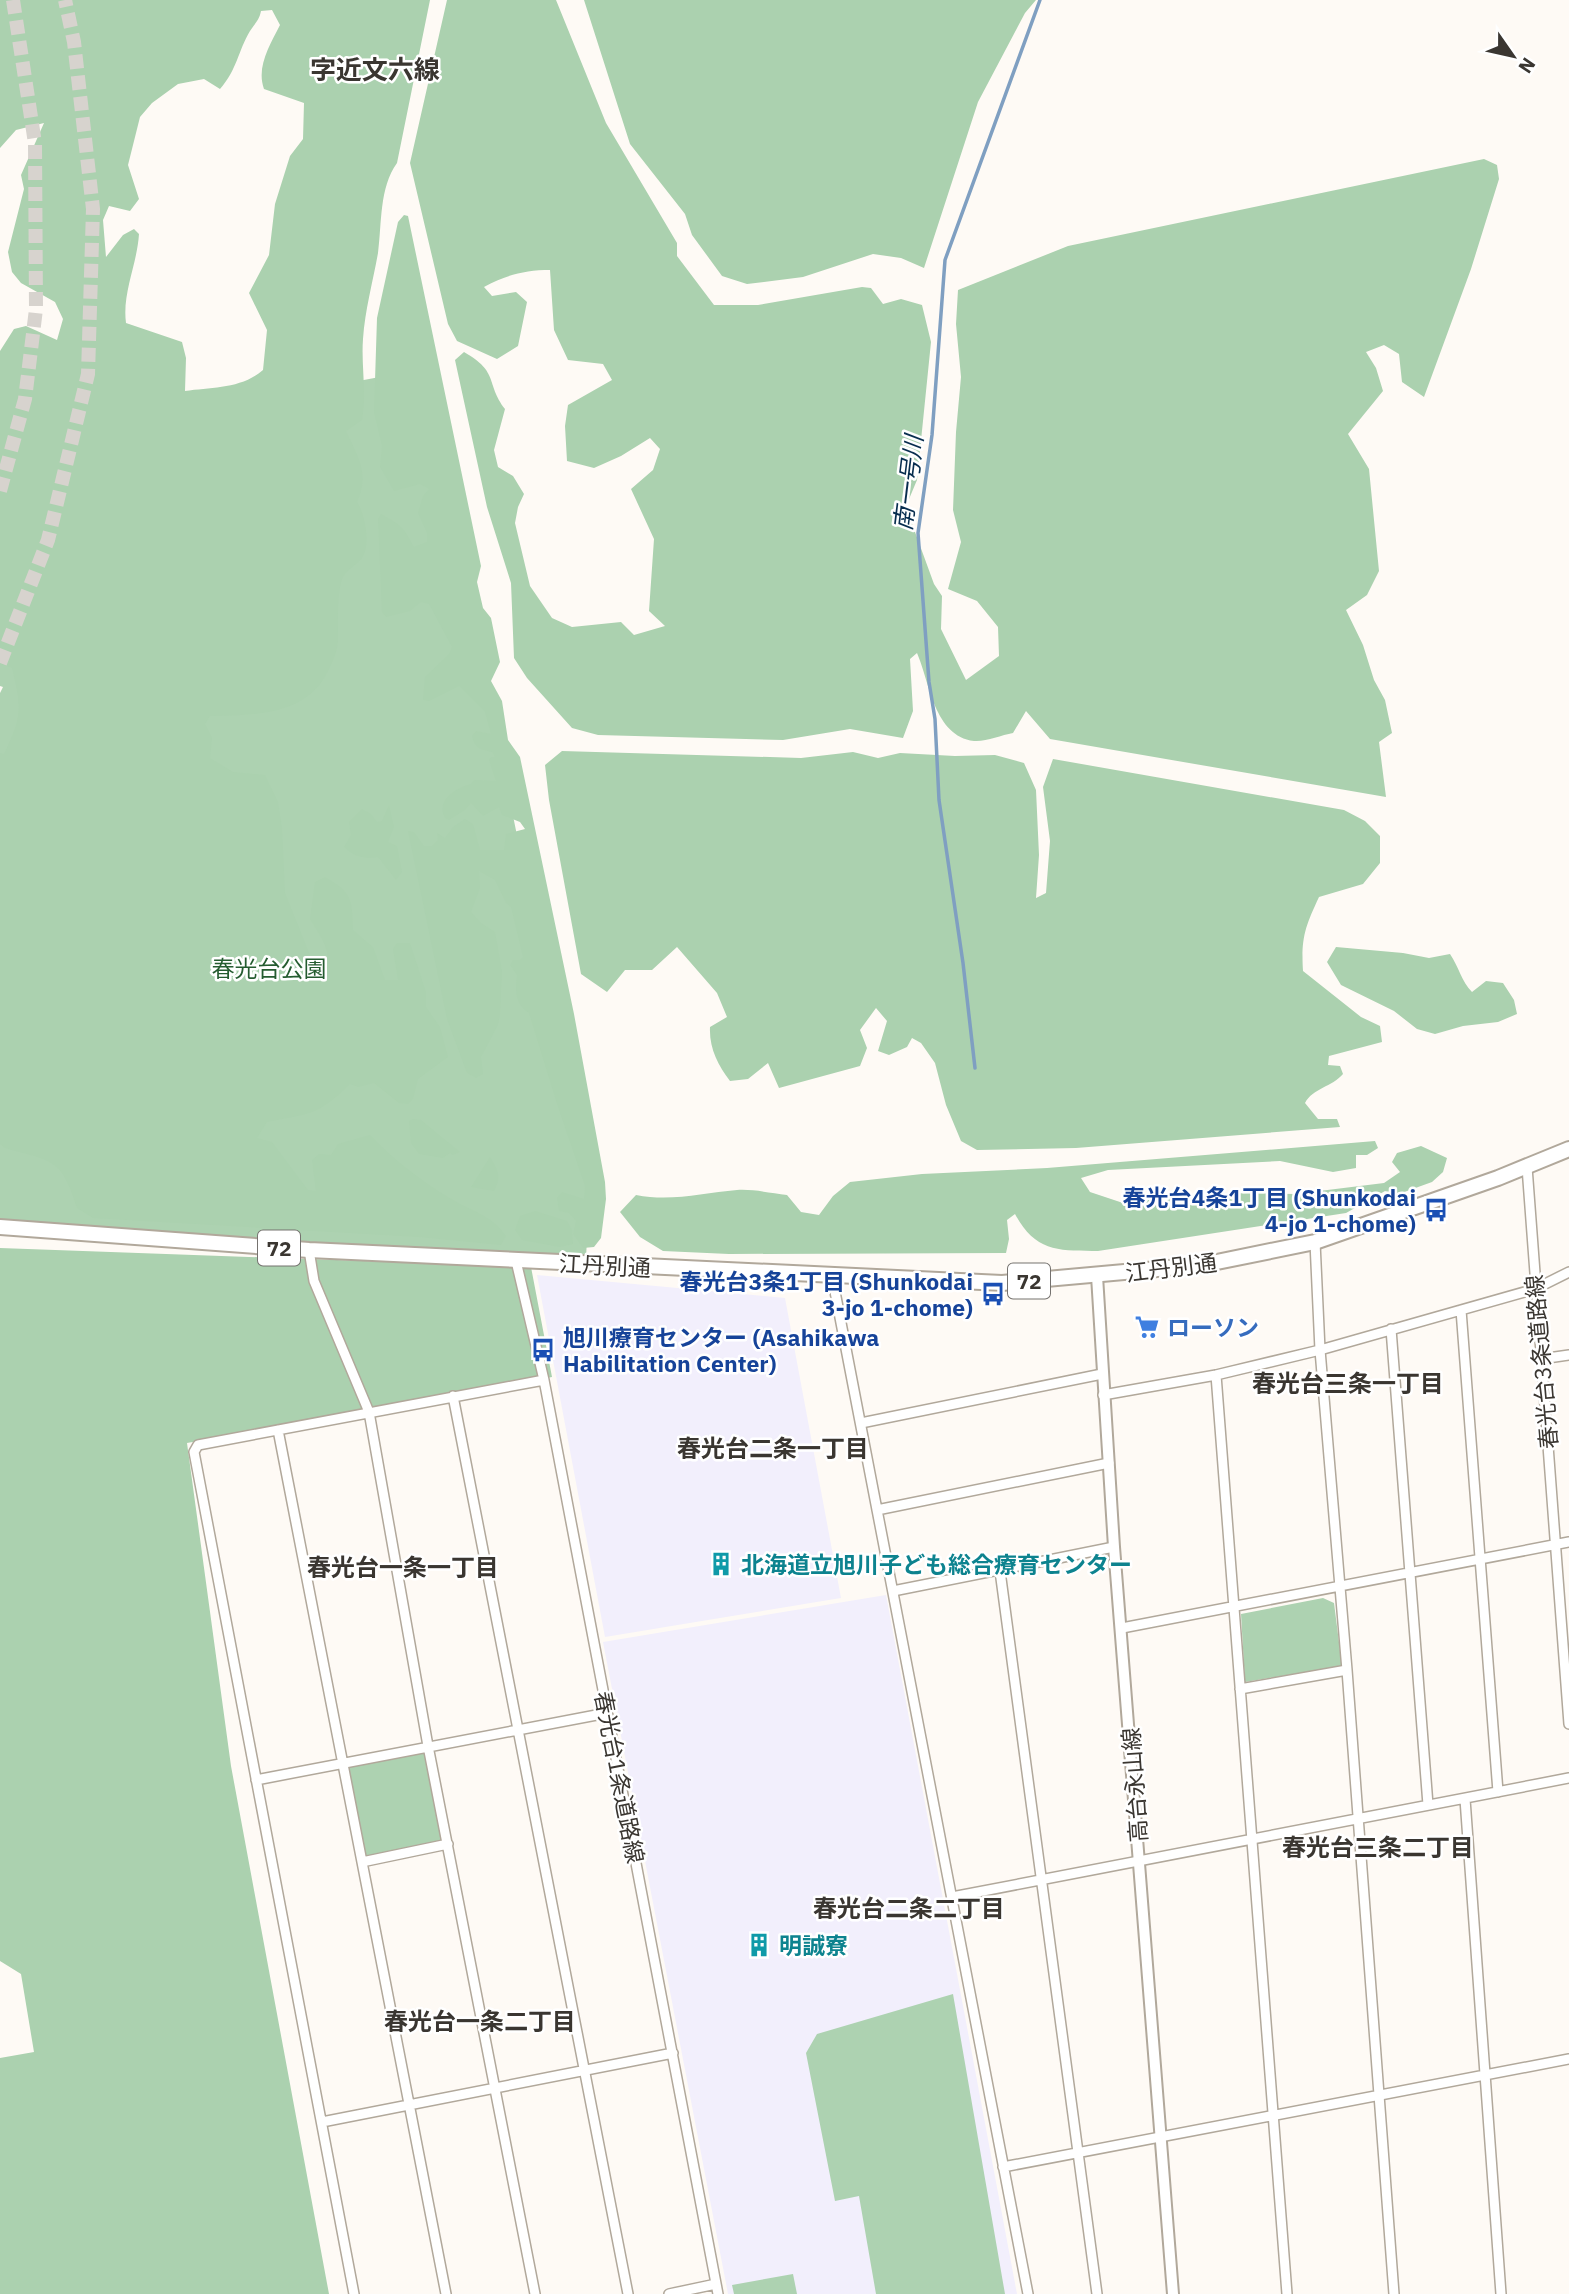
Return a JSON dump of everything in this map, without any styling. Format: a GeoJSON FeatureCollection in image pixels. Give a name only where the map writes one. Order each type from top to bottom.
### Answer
{"type":"FeatureCollection","features":[{"type":"Feature","properties":{"kind":"main road","name":"江丹別通"},"geometry":{"type":"LineString","coordinates":[[0,1229],[309,1250],[1002,1283],[1202,1265],[1315,1242],[1527,1167],[1569,1149]]}},
{"type":"Feature","properties":{"kind":"street","name":"春光台3条道路線"},"geometry":{"type":"LineString","coordinates":[[1527,1167],[1569,1724]]}},
{"type":"Feature","properties":{"kind":"street"},"geometry":{"type":"LineString","coordinates":[[1315,1242],[1320,1350],[1394,2294]]}},
{"type":"Feature","properties":{"kind":"street"},"geometry":{"type":"LineString","coordinates":[[309,1250],[314,1281],[369,1412],[428,1746],[535,2294]]}},
{"type":"Feature","properties":{"kind":"street","name":"春光台1条道路線"},"geometry":{"type":"LineString","coordinates":[[516,1261],[544,1380],[717,2289]]}},
{"type":"Feature","properties":{"kind":"street"},"geometry":{"type":"LineString","coordinates":[[1103,1395],[1216,1375],[1320,1350],[1535,1289],[1569,1272]]}},
{"type":"Feature","properties":{"kind":"street"},"geometry":{"type":"LineString","coordinates":[[832,1276],[1028,2294]]}},
{"type":"Feature","properties":{"kind":"street","name":"高台永山線"},"geometry":{"type":"LineString","coordinates":[[1097,1276],[1114,1547],[1173,2294]]}},
{"type":"Feature","properties":{"kind":"street"},"geometry":{"type":"LineString","coordinates":[[1461,1310],[1498,1792]]}},
{"type":"Feature","properties":{"kind":"street"},"geometry":{"type":"LineString","coordinates":[[1391,1329],[1428,1805]]}},
{"type":"Feature","properties":{"kind":"street"},"geometry":{"type":"LineString","coordinates":[[1541,1359],[1569,1355]]}},
{"type":"Feature","properties":{"kind":"street"},"geometry":{"type":"LineString","coordinates":[[861,1423],[1102,1374]]}},
{"type":"Feature","properties":{"kind":"street"},"geometry":{"type":"LineString","coordinates":[[1216,1375],[1286,2294]]}},
{"type":"Feature","properties":{"kind":"street"},"geometry":{"type":"LineString","coordinates":[[354,2294],[194,1452],[198,1445],[544,1380]]}},
{"type":"Feature","properties":{"kind":"street"},"geometry":{"type":"LineString","coordinates":[[453,1396],[628,2294]]}},
{"type":"Feature","properties":{"kind":"street"},"geometry":{"type":"LineString","coordinates":[[278,1430],[446,2294]]}},
{"type":"Feature","properties":{"kind":"street"},"geometry":{"type":"LineString","coordinates":[[877,1510],[1109,1464]]}},
{"type":"Feature","properties":{"kind":"street"},"geometry":{"type":"LineString","coordinates":[[1122,1628],[1569,1542]]}},
{"type":"Feature","properties":{"kind":"street"},"geometry":{"type":"LineString","coordinates":[[893,1591],[1114,1547]]}},
{"type":"Feature","properties":{"kind":"street"},"geometry":{"type":"LineString","coordinates":[[1000,1571],[1097,2294]]}},
{"type":"Feature","properties":{"kind":"street"},"geometry":{"type":"LineString","coordinates":[[1240,1689],[1347,1670]]}},
{"type":"Feature","properties":{"kind":"street"},"geometry":{"type":"LineString","coordinates":[[256,1780],[607,1713]]}},
{"type":"Feature","properties":{"kind":"street"},"geometry":{"type":"LineString","coordinates":[[952,1897],[1569,1777]]}},
{"type":"Feature","properties":{"kind":"street"},"geometry":{"type":"LineString","coordinates":[[1465,1799],[1501,2294]]}},
{"type":"Feature","properties":{"kind":"street"},"geometry":{"type":"LineString","coordinates":[[362,1862],[448,1844]]}},
{"type":"Feature","properties":{"kind":"street"},"geometry":{"type":"LineString","coordinates":[[322,2122],[673,2053]]}},
{"type":"Feature","properties":{"kind":"street"},"geometry":{"type":"LineString","coordinates":[[1003,2167],[1569,2059]]}},
{"type":"Feature","properties":{"kind":"street"},"geometry":{"type":"LineString","coordinates":[[669,2294],[717,2289]]}},
{"type":"Feature","properties":{"kind":"shaded area"},"geometry":{"type":"Polygon","coordinates":[[[537,1275],[785,1298],[841,1598],[605,1637],[537,1275]]]}},
{"type":"Feature","properties":{"kind":"shaded area"},"geometry":{"type":"Polygon","coordinates":[[[886,1595],[1017,2294],[728,2294],[603,1642],[886,1595]]]}},
{"type":"Feature","properties":{"kind":"green space","name":"春光台公園"},"geometry":{"type":"Polygon","coordinates":[[[0,0],[430,0],[397,163],[387,183],[382,206],[378,253],[364,328],[362,420],[346,431],[361,466],[361,492],[357,502],[364,522],[366,545],[362,558],[345,574],[341,582],[336,653],[319,686],[293,705],[261,713],[210,716],[205,724],[212,738],[210,758],[233,772],[265,775],[278,802],[285,893],[314,965],[325,974],[327,952],[310,919],[315,882],[325,877],[341,888],[349,898],[353,930],[373,947],[385,980],[398,980],[393,949],[397,943],[410,943],[426,992],[426,1007],[440,1027],[448,1057],[418,1079],[413,1099],[408,1104],[399,1103],[374,1083],[358,1087],[350,1084],[329,1103],[312,1112],[267,1122],[257,1138],[272,1142],[308,1190],[316,1191],[312,1160],[319,1154],[331,1155],[338,1144],[370,1135],[397,1161],[427,1184],[494,1223],[506,1236],[501,1245],[419,1237],[93,1218],[77,1208],[66,1179],[53,1164],[0,1144],[0,753],[4,754],[14,730],[19,703],[12,668],[0,664],[0,351],[14,329],[26,326],[57,340],[63,319],[55,302],[21,283],[12,272],[8,252],[24,189],[21,175],[44,123],[16,130],[0,148],[0,0]],[[272,10],[261,11],[230,75],[220,89],[204,79],[178,84],[152,103],[140,117],[128,165],[139,199],[130,211],[109,206],[103,220],[106,257],[123,235],[134,229],[139,234],[126,301],[126,323],[182,342],[186,358],[185,391],[236,384],[263,370],[267,330],[249,293],[269,255],[275,204],[290,156],[303,139],[304,103],[264,89],[262,81],[265,56],[280,25],[272,10]]]}},
{"type":"Feature","properties":{"kind":"green space"},"geometry":{"type":"Polygon","coordinates":[[[447,0],[556,0],[606,123],[677,243],[677,256],[714,305],[758,305],[862,287],[871,288],[883,304],[901,299],[922,305],[931,342],[917,480],[904,511],[911,521],[934,584],[942,596],[941,629],[966,680],[999,656],[998,627],[977,601],[948,589],[961,542],[953,510],[961,377],[956,324],[958,290],[1068,246],[1484,159],[1497,165],[1499,179],[1471,269],[1424,397],[1402,382],[1399,354],[1384,345],[1366,352],[1376,368],[1383,391],[1348,434],[1369,469],[1379,571],[1367,595],[1346,610],[1363,645],[1374,680],[1385,700],[1392,733],[1379,742],[1386,797],[1050,739],[1026,711],[1013,733],[974,741],[961,737],[942,719],[917,653],[910,659],[913,711],[903,738],[850,729],[783,740],[598,735],[572,728],[527,678],[514,658],[511,583],[487,507],[455,360],[464,352],[483,366],[505,409],[494,450],[498,467],[513,476],[524,494],[515,523],[530,586],[552,618],[572,627],[621,622],[634,635],[665,626],[649,611],[654,539],[631,489],[653,470],[660,449],[650,438],[621,456],[594,468],[567,461],[565,426],[568,405],[612,380],[603,364],[568,360],[554,330],[550,270],[516,274],[484,287],[492,296],[516,292],[527,302],[518,346],[497,359],[457,341],[448,324],[410,163],[447,0]]]}},
{"type":"Feature","properties":{"kind":"green space"},"geometry":{"type":"Polygon","coordinates":[[[584,0],[1036,0],[1025,13],[978,102],[924,268],[901,258],[873,254],[803,277],[747,284],[722,276],[692,235],[685,214],[630,144],[584,0]]]}},
{"type":"Feature","properties":{"kind":"green space"},"geometry":{"type":"Polygon","coordinates":[[[404,215],[408,216],[481,566],[477,582],[483,608],[491,618],[500,662],[491,681],[502,701],[508,740],[520,757],[574,1014],[605,1182],[606,1199],[601,1238],[594,1247],[583,1248],[573,1234],[576,1221],[569,1213],[559,1211],[557,1198],[562,1192],[584,1199],[585,1186],[529,1013],[521,1006],[517,997],[517,975],[510,965],[513,960],[523,957],[511,907],[506,903],[495,880],[479,871],[480,888],[471,912],[495,932],[502,971],[498,1025],[481,1057],[483,1074],[476,1078],[467,1073],[447,1019],[408,831],[414,832],[424,846],[432,846],[438,840],[437,833],[445,838],[453,827],[465,819],[473,824],[480,850],[504,850],[506,834],[525,829],[520,822],[502,815],[499,807],[483,816],[471,803],[465,810],[449,820],[446,819],[443,813],[444,802],[453,792],[474,780],[496,781],[489,760],[495,757],[492,752],[476,746],[472,736],[476,731],[491,734],[485,712],[459,686],[429,701],[423,700],[425,677],[449,654],[452,647],[429,604],[421,602],[410,611],[386,617],[382,612],[378,519],[381,514],[401,527],[414,547],[427,542],[427,533],[418,513],[423,496],[429,489],[420,484],[394,491],[380,467],[382,446],[374,412],[377,318],[398,222],[404,215]]]}},
{"type":"Feature","properties":{"kind":"green space","name":"春光台公園"},"geometry":{"type":"Polygon","coordinates":[[[422,369],[589,1189],[586,1260],[44,1228],[0,1223],[0,693],[3,687],[0,686],[0,449],[422,369]]]}},
{"type":"Feature","properties":{"kind":"green space"},"geometry":{"type":"Polygon","coordinates":[[[562,751],[801,758],[853,752],[878,758],[900,753],[995,755],[1024,763],[1036,790],[1039,855],[1036,898],[1046,893],[1050,841],[1043,787],[1053,759],[1344,810],[1365,821],[1380,836],[1380,863],[1363,884],[1319,897],[1305,933],[1303,971],[1361,1017],[1380,1026],[1382,1042],[1329,1056],[1328,1065],[1340,1066],[1343,1074],[1313,1094],[1305,1103],[1318,1119],[1337,1119],[1340,1127],[1076,1148],[977,1150],[961,1141],[946,1105],[935,1063],[921,1043],[912,1038],[907,1047],[889,1055],[878,1051],[887,1021],[876,1008],[860,1030],[867,1048],[860,1066],[779,1088],[768,1063],[748,1079],[730,1081],[715,1056],[710,1035],[710,1027],[727,1017],[717,993],[677,947],[652,970],[625,970],[607,992],[581,974],[545,765],[562,751]]]}},
{"type":"Feature","properties":{"kind":"green space"},"geometry":{"type":"Polygon","coordinates":[[[389,805],[394,827],[388,842],[397,846],[402,872],[396,880],[378,857],[360,856],[344,847],[351,835],[349,822],[362,809],[371,814],[377,822],[382,821],[389,805]]]}},
{"type":"Feature","properties":{"kind":"green space"},"geometry":{"type":"Polygon","coordinates":[[[1336,947],[1429,958],[1450,954],[1472,992],[1486,981],[1503,983],[1514,1000],[1517,1014],[1498,1022],[1463,1026],[1435,1034],[1417,1029],[1394,1011],[1341,985],[1327,962],[1336,947]]]}},
{"type":"Feature","properties":{"kind":"green space"},"geometry":{"type":"Polygon","coordinates":[[[421,1120],[460,1152],[453,1155],[450,1153],[443,1158],[419,1154],[411,1143],[409,1121],[421,1120]]]}},
{"type":"Feature","properties":{"kind":"green space"},"geometry":{"type":"Polygon","coordinates":[[[1375,1141],[1378,1148],[1367,1155],[1356,1155],[1356,1168],[1333,1172],[1280,1161],[1108,1170],[1081,1178],[1090,1192],[1123,1203],[1193,1195],[1295,1194],[1384,1183],[1400,1172],[1392,1162],[1397,1153],[1421,1146],[1447,1158],[1443,1172],[1432,1182],[1396,1195],[1385,1191],[1346,1213],[1098,1251],[1071,1251],[1049,1247],[1031,1236],[1015,1214],[1007,1220],[1009,1239],[1006,1253],[729,1254],[663,1251],[640,1237],[620,1212],[636,1195],[674,1197],[743,1190],[787,1195],[801,1212],[819,1215],[833,1196],[850,1182],[922,1174],[1047,1168],[1375,1141]]]}},
{"type":"Feature","properties":{"kind":"green space"},"geometry":{"type":"Polygon","coordinates":[[[490,1157],[498,1174],[494,1191],[471,1187],[490,1157]]]}},
{"type":"Feature","properties":{"kind":"green space"},"geometry":{"type":"Polygon","coordinates":[[[535,1211],[567,1221],[572,1230],[573,1244],[560,1247],[522,1240],[515,1230],[520,1216],[535,1211]]]}},
{"type":"Feature","properties":{"kind":"green space"},"geometry":{"type":"Polygon","coordinates":[[[0,1248],[531,1267],[552,1377],[187,1443],[231,1766],[329,2294],[0,2294],[0,2058],[34,2052],[21,1974],[0,1961],[0,1248]]]}},
{"type":"Feature","properties":{"kind":"green space"},"geometry":{"type":"Polygon","coordinates":[[[1323,1598],[1334,1603],[1342,1666],[1245,1682],[1241,1614],[1323,1598]]]}},
{"type":"Feature","properties":{"kind":"green space"},"geometry":{"type":"Polygon","coordinates":[[[428,1746],[448,1844],[362,1862],[343,1763],[428,1746]]]}},
{"type":"Feature","properties":{"kind":"green space"},"geometry":{"type":"Polygon","coordinates":[[[953,1994],[1005,2294],[876,2294],[859,2196],[835,2201],[806,2053],[817,2034],[953,1994]]]}},
{"type":"Feature","properties":{"kind":"green space"},"geometry":{"type":"Polygon","coordinates":[[[793,2274],[797,2294],[734,2294],[732,2285],[793,2274]]]}},
{"type":"Feature","properties":{"kind":"waterway","name":"南一号川"},"geometry":{"type":"LineString","coordinates":[[975,1068],[939,800],[935,719],[929,682],[918,533],[932,435],[945,260],[1040,0]]}},
{"type":"Feature","properties":{"kind":"tunnel"},"geometry":{"type":"LineString","coordinates":[[0,491],[25,399],[36,309],[35,143],[13,0]]}},
{"type":"Feature","properties":{"kind":"tunnel"},"geometry":{"type":"LineString","coordinates":[[0,663],[48,540],[88,374],[93,209],[74,42],[65,0]]}},
{"type":"Feature","properties":{"kind":"place","name":"春光台4条1丁目 (Shunkodai 4-jo 1-chome)"},"geometry":{"type":"Point","coordinates":[1436,1210]}},
{"type":"Feature","properties":{"kind":"place","name":"春光台3条1丁目 (Shunkodai 3-jo 1-chome)"},"geometry":{"type":"Point","coordinates":[993,1294]}},
{"type":"Feature","properties":{"kind":"place","name":"ローソン"},"geometry":{"type":"Point","coordinates":[1147,1327]}},
{"type":"Feature","properties":{"kind":"place","name":"旭川療育センター (Asahikawa Habilitation Center)"},"geometry":{"type":"Point","coordinates":[543,1350]}},
{"type":"Feature","properties":{"kind":"place","name":"北海道立旭川子ども総合療育センター"},"geometry":{"type":"Point","coordinates":[721,1564]}},
{"type":"Feature","properties":{"kind":"place","name":"明誠寮"},"geometry":{"type":"Point","coordinates":[759,1945]}},
{"type":"Feature","properties":{"kind":"district","name":"字近文六線"},"geometry":{"type":"Point","coordinates":[375,69]}},
{"type":"Feature","properties":{"kind":"district","name":"春光台三条一丁目"},"geometry":{"type":"Point","coordinates":[1348,1383]}},
{"type":"Feature","properties":{"kind":"district","name":"春光台二条一丁目"},"geometry":{"type":"Point","coordinates":[773,1448]}},
{"type":"Feature","properties":{"kind":"district","name":"春光台一条一丁目"},"geometry":{"type":"Point","coordinates":[403,1567]}},
{"type":"Feature","properties":{"kind":"district","name":"春光台三条二丁目"},"geometry":{"type":"Point","coordinates":[1378,1847]}},
{"type":"Feature","properties":{"kind":"district","name":"春光台二条二丁目"},"geometry":{"type":"Point","coordinates":[909,1908]}},
{"type":"Feature","properties":{"kind":"district","name":"春光台一条二丁目"},"geometry":{"type":"Point","coordinates":[480,2021]}}]}
